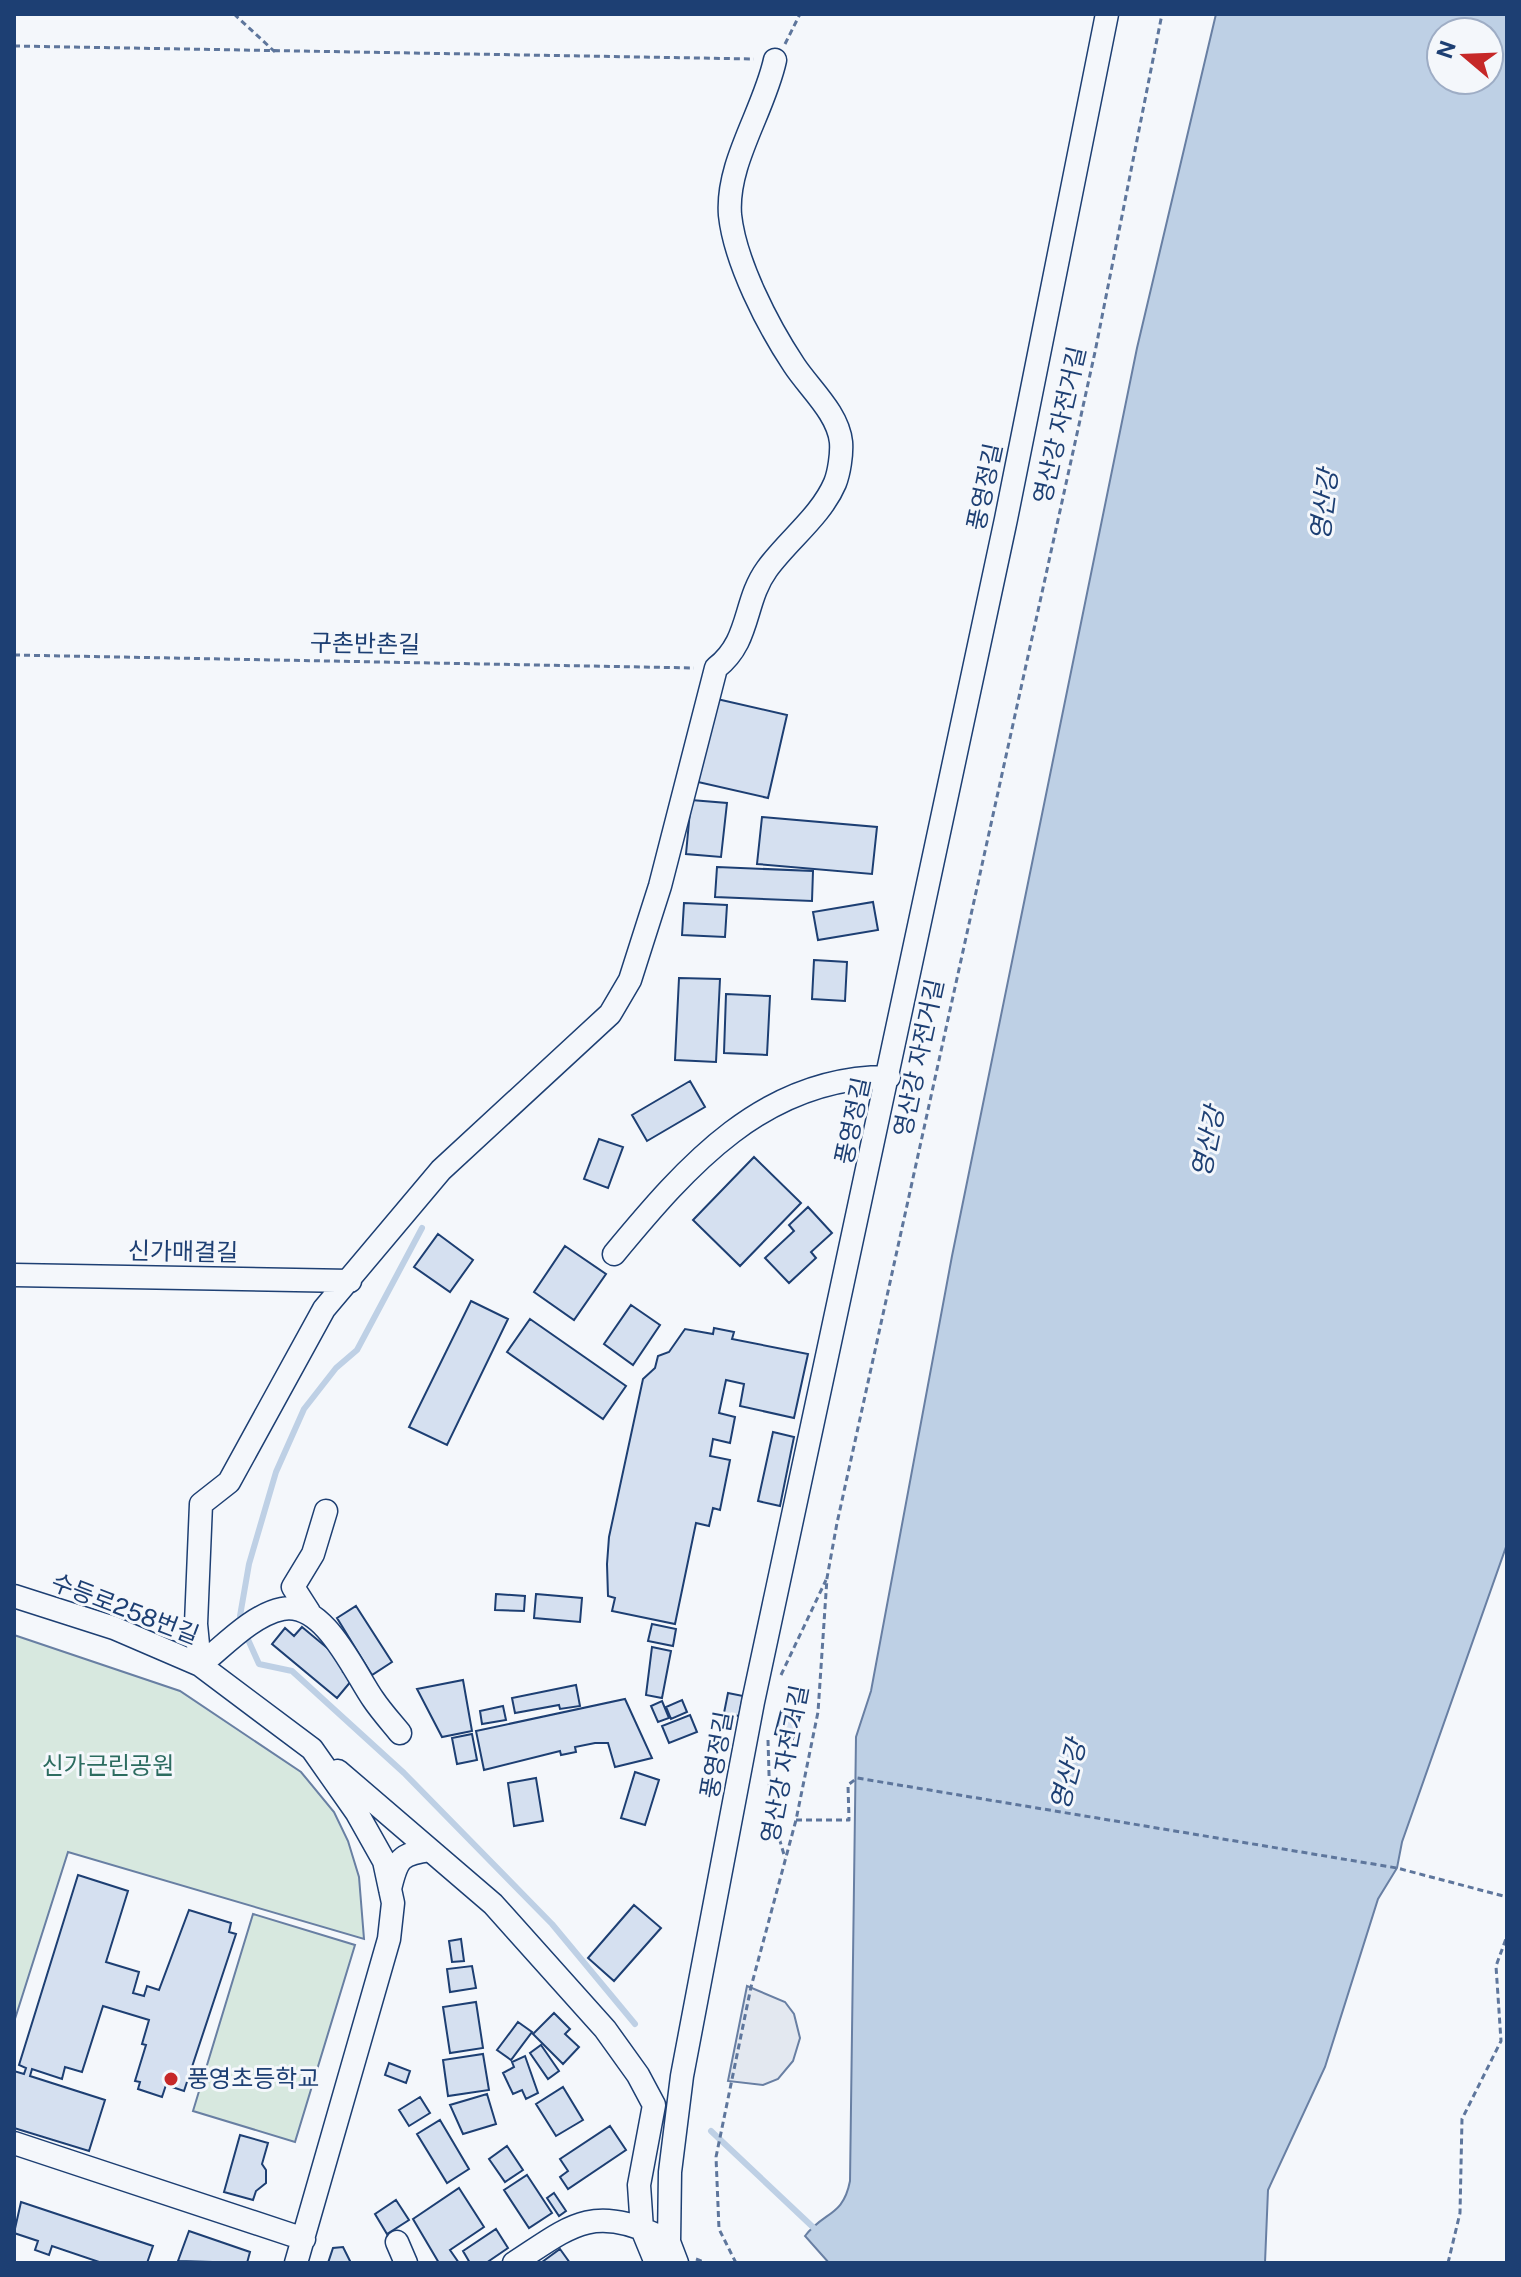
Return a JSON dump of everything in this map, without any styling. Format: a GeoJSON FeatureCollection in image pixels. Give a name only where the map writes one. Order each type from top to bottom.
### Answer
{"type":"FeatureCollection","features":[{"type":"Feature","properties":{"kind":"street","name":"풍영정길"},"geometry":{"type":"LineString","coordinates":[[673,2252],[670,2172],[687,2048],[753,1702],[889,1077],[1107,14]]}},
{"type":"Feature","properties":{"kind":"street"},"geometry":{"type":"LineString","coordinates":[[200,1665],[196,1624],[201,1504],[229,1482],[324,1309],[441,1170],[610,1014],[630,980],[660,886],[716,668],[738,647],[754,590],[767,569],[828,497],[837,479],[841,448],[834,421],[793,364],[759,301],[735,241],[731,218],[729,191],[769,90],[775,60]]}},
{"type":"Feature","properties":{"kind":"street"},"geometry":{"type":"LineString","coordinates":[[614,1254],[677,1178],[742,1124],[836,1080],[889,1077]]}},
{"type":"Feature","properties":{"kind":"street","name":"신가매결길"},"geometry":{"type":"LineString","coordinates":[[14,1275],[350,1281]]}},
{"type":"Feature","properties":{"kind":"street"},"geometry":{"type":"LineString","coordinates":[[326,1511],[313,1554],[293,1587],[309,1612],[348,1654],[373,1699],[400,1733]]}},
{"type":"Feature","properties":{"kind":"street","name":"수등로258번길"},"geometry":{"type":"LineString","coordinates":[[14,1596],[114,1628],[200,1665],[312,1749],[357,1813],[384,1861],[393,1903],[389,1939],[296,2263]]}},
{"type":"Feature","properties":{"kind":"street"},"geometry":{"type":"LineString","coordinates":[[200,1665],[256,1621],[282,1608],[309,1612]]}},
{"type":"Feature","properties":{"kind":"street"},"geometry":{"type":"LineString","coordinates":[[312,1749],[493,1904],[605,2029],[638,2075],[654,2105],[639,2185],[642,2229],[656,2263]]}},
{"type":"Feature","properties":{"kind":"street"},"geometry":{"type":"LineString","coordinates":[[390,1890],[396,1865],[408,1853],[430,1850]]}},
{"type":"Feature","properties":{"kind":"street"},"geometry":{"type":"LineString","coordinates":[[14,2143],[304,2239]]}},
{"type":"Feature","properties":{"kind":"street","name":"풍영정길"},"geometry":{"type":"LineString","coordinates":[[514,2263],[578,2222],[616,2221],[642,2229],[673,2252]]}},
{"type":"Feature","properties":{"kind":"path"},"geometry":{"type":"LineString","coordinates":[[234,14],[275,52]]}},
{"type":"Feature","properties":{"kind":"path"},"geometry":{"type":"LineString","coordinates":[[14,46],[666,55],[775,60],[800,14]]}},
{"type":"Feature","properties":{"kind":"path","name":"영산강 자전거길"},"geometry":{"type":"LineString","coordinates":[[736,2263],[719,2229],[714,2186],[716,2157],[751,1987],[796,1820],[818,1712],[827,1578],[877,1331],[1095,352],[1162,14]]}},
{"type":"Feature","properties":{"kind":"path","name":"구촌반촌길"},"geometry":{"type":"LineString","coordinates":[[14,655],[716,668]]}},
{"type":"Feature","properties":{"kind":"path"},"geometry":{"type":"LineString","coordinates":[[775,1687],[827,1578]]}},
{"type":"Feature","properties":{"kind":"path"},"geometry":{"type":"LineString","coordinates":[[768,1726],[770,1807],[785,1858]]}},
{"type":"Feature","properties":{"kind":"path"},"geometry":{"type":"LineString","coordinates":[[796,1820],[849,1820],[848,1785],[857,1778],[1397,1868],[1507,1897]]}},
{"type":"Feature","properties":{"kind":"path"},"geometry":{"type":"LineString","coordinates":[[1448,2263],[1460,2213],[1462,2119],[1501,2041],[1496,1966],[1507,1936]]}},
{"type":"Feature","properties":{"kind":"green space","name":"신가근린공원"},"geometry":{"type":"Polygon","coordinates":[[[14,1635],[180,1691],[301,1772],[334,1812],[348,1841],[359,1877],[364,1939],[68,1852],[14,2022],[14,1635]]]}},
{"type":"Feature","properties":{"kind":"green space"},"geometry":{"type":"Polygon","coordinates":[[[253,1914],[355,1945],[295,2142],[193,2111],[253,1914]]]}},
{"type":"Feature","properties":{"kind":"shaded area"},"geometry":{"type":"Polygon","coordinates":[[[747,1986],[785,2002],[794,2014],[800,2038],[793,2061],[778,2079],[763,2085],[728,2081],[747,1986]]]}},
{"type":"Feature","properties":{"kind":"water","name":"영산강"},"geometry":{"type":"Polygon","coordinates":[[[1216,14],[1507,14],[1507,1544],[1402,1842],[1397,1868],[1378,1899],[1325,2067],[1268,2190],[1265,2263],[829,2263],[805,2236],[838,2208],[850,2181],[856,1737],[871,1691],[952,1256],[1137,348],[1216,14]]]}},
{"type":"Feature","properties":{"kind":"building"},"geometry":{"type":"Polygon","coordinates":[[[717,699],[787,715],[768,798],[698,782],[717,699]]]}},
{"type":"Feature","properties":{"kind":"building"},"geometry":{"type":"Polygon","coordinates":[[[691,800],[727,803],[721,857],[686,854],[691,800]]]}},
{"type":"Feature","properties":{"kind":"building"},"geometry":{"type":"Polygon","coordinates":[[[762,817],[877,827],[872,874],[757,864],[762,817]]]}},
{"type":"Feature","properties":{"kind":"building"},"geometry":{"type":"Polygon","coordinates":[[[717,867],[813,871],[812,901],[715,897],[717,867]]]}},
{"type":"Feature","properties":{"kind":"building"},"geometry":{"type":"Polygon","coordinates":[[[873,902],[878,930],[818,940],[813,912],[873,902]]]}},
{"type":"Feature","properties":{"kind":"building"},"geometry":{"type":"Polygon","coordinates":[[[684,903],[727,905],[725,937],[682,935],[684,903]]]}},
{"type":"Feature","properties":{"kind":"building"},"geometry":{"type":"Polygon","coordinates":[[[814,960],[847,962],[845,1001],[812,999],[814,960]]]}},
{"type":"Feature","properties":{"kind":"building"},"geometry":{"type":"Polygon","coordinates":[[[679,978],[720,979],[716,1062],[675,1060],[679,978]]]}},
{"type":"Feature","properties":{"kind":"building"},"geometry":{"type":"Polygon","coordinates":[[[726,994],[770,996],[767,1055],[724,1053],[726,994]]]}},
{"type":"Feature","properties":{"kind":"building"},"geometry":{"type":"Polygon","coordinates":[[[690,1081],[705,1107],[647,1141],[632,1115],[690,1081]]]}},
{"type":"Feature","properties":{"kind":"building"},"geometry":{"type":"Polygon","coordinates":[[[599,1139],[623,1147],[608,1188],[584,1179],[599,1139]]]}},
{"type":"Feature","properties":{"kind":"building"},"geometry":{"type":"Polygon","coordinates":[[[754,1157],[801,1203],[740,1266],[693,1220],[754,1157]]]}},
{"type":"Feature","properties":{"kind":"building"},"geometry":{"type":"Polygon","coordinates":[[[808,1207],[832,1233],[811,1252],[816,1258],[789,1283],[765,1258],[794,1231],[789,1225],[808,1207]]]}},
{"type":"Feature","properties":{"kind":"building"},"geometry":{"type":"Polygon","coordinates":[[[438,1234],[473,1260],[450,1292],[414,1267],[438,1234]]]}},
{"type":"Feature","properties":{"kind":"building"},"geometry":{"type":"Polygon","coordinates":[[[565,1246],[606,1274],[574,1320],[534,1292],[565,1246]]]}},
{"type":"Feature","properties":{"kind":"building"},"geometry":{"type":"Polygon","coordinates":[[[471,1301],[508,1319],[447,1445],[409,1427],[471,1301]]]}},
{"type":"Feature","properties":{"kind":"building"},"geometry":{"type":"Polygon","coordinates":[[[631,1305],[660,1325],[633,1365],[604,1344],[631,1305]]]}},
{"type":"Feature","properties":{"kind":"building"},"geometry":{"type":"Polygon","coordinates":[[[530,1319],[626,1386],[603,1419],[507,1352],[530,1319]]]}},
{"type":"Feature","properties":{"kind":"building"},"geometry":{"type":"Polygon","coordinates":[[[714,1328],[734,1332],[732,1339],[808,1354],[794,1418],[740,1406],[744,1384],[726,1380],[719,1413],[735,1417],[730,1443],[713,1439],[710,1456],[730,1460],[720,1510],[713,1508],[709,1526],[696,1523],[675,1624],[612,1611],[615,1598],[608,1596],[609,1537],[643,1379],[655,1368],[658,1356],[669,1352],[685,1329],[713,1334],[714,1328]]]}},
{"type":"Feature","properties":{"kind":"building"},"geometry":{"type":"Polygon","coordinates":[[[773,1432],[794,1437],[780,1506],[758,1501],[773,1432]]]}},
{"type":"Feature","properties":{"kind":"building"},"geometry":{"type":"Polygon","coordinates":[[[496,1594],[525,1596],[524,1611],[495,1610],[496,1594]]]}},
{"type":"Feature","properties":{"kind":"building"},"geometry":{"type":"Polygon","coordinates":[[[536,1594],[582,1598],[580,1622],[534,1618],[536,1594]]]}},
{"type":"Feature","properties":{"kind":"building"},"geometry":{"type":"Polygon","coordinates":[[[356,1606],[392,1662],[372,1675],[337,1618],[356,1606]]]}},
{"type":"Feature","properties":{"kind":"building"},"geometry":{"type":"Polygon","coordinates":[[[652,1624],[676,1629],[673,1646],[648,1641],[652,1624]]]}},
{"type":"Feature","properties":{"kind":"building"},"geometry":{"type":"Polygon","coordinates":[[[302,1627],[349,1666],[343,1672],[352,1680],[337,1698],[272,1644],[285,1628],[294,1636],[302,1627]]]}},
{"type":"Feature","properties":{"kind":"building"},"geometry":{"type":"Polygon","coordinates":[[[652,1647],[671,1651],[662,1698],[646,1695],[652,1647]]]}},
{"type":"Feature","properties":{"kind":"building"},"geometry":{"type":"Polygon","coordinates":[[[463,1680],[472,1731],[442,1737],[417,1689],[463,1680]]]}},
{"type":"Feature","properties":{"kind":"building"},"geometry":{"type":"Polygon","coordinates":[[[576,1685],[580,1706],[560,1709],[559,1705],[515,1713],[512,1698],[576,1685]]]}},
{"type":"Feature","properties":{"kind":"building"},"geometry":{"type":"Polygon","coordinates":[[[728,1693],[743,1696],[739,1716],[724,1713],[728,1693]]]}},
{"type":"Feature","properties":{"kind":"building"},"geometry":{"type":"Polygon","coordinates":[[[625,1699],[652,1758],[615,1767],[608,1743],[595,1743],[575,1747],[576,1752],[561,1755],[560,1751],[484,1770],[476,1731],[625,1699]]]}},
{"type":"Feature","properties":{"kind":"building"},"geometry":{"type":"Polygon","coordinates":[[[682,1700],[687,1712],[671,1719],[666,1707],[682,1700]]]}},
{"type":"Feature","properties":{"kind":"building"},"geometry":{"type":"Polygon","coordinates":[[[662,1701],[669,1718],[658,1722],[651,1706],[662,1701]]]}},
{"type":"Feature","properties":{"kind":"building"},"geometry":{"type":"Polygon","coordinates":[[[503,1706],[506,1720],[482,1724],[480,1711],[503,1706]]]}},
{"type":"Feature","properties":{"kind":"building"},"geometry":{"type":"Polygon","coordinates":[[[781,1711],[800,1717],[793,1739],[775,1734],[781,1711]]]}},
{"type":"Feature","properties":{"kind":"building"},"geometry":{"type":"Polygon","coordinates":[[[690,1715],[697,1732],[669,1743],[662,1726],[690,1715]]]}},
{"type":"Feature","properties":{"kind":"building"},"geometry":{"type":"Polygon","coordinates":[[[472,1734],[477,1760],[457,1764],[452,1738],[472,1734]]]}},
{"type":"Feature","properties":{"kind":"building"},"geometry":{"type":"Polygon","coordinates":[[[635,1772],[659,1780],[645,1825],[621,1818],[635,1772]]]}},
{"type":"Feature","properties":{"kind":"building"},"geometry":{"type":"Polygon","coordinates":[[[536,1778],[543,1821],[514,1826],[508,1783],[536,1778]]]}},
{"type":"Feature","properties":{"kind":"building"},"geometry":{"type":"Polygon","coordinates":[[[78,1875],[128,1891],[106,1962],[139,1972],[133,1993],[144,1996],[147,1986],[159,1990],[189,1910],[231,1923],[229,1932],[236,1934],[184,2091],[166,2085],[162,2097],[138,2089],[140,2082],[135,2081],[146,2045],[142,2044],[149,2020],[103,2006],[82,2072],[65,2067],[62,2079],[32,2069],[30,2076],[105,2100],[89,2151],[14,2128],[14,2071],[24,2074],[26,2068],[19,2065],[78,1875]]]}},
{"type":"Feature","properties":{"kind":"building"},"geometry":{"type":"Polygon","coordinates":[[[634,1905],[661,1928],[614,1981],[588,1958],[634,1905]]]}},
{"type":"Feature","properties":{"kind":"building"},"geometry":{"type":"Polygon","coordinates":[[[461,1939],[464,1961],[452,1962],[449,1941],[461,1939]]]}},
{"type":"Feature","properties":{"kind":"building"},"geometry":{"type":"Polygon","coordinates":[[[472,1966],[476,1988],[450,1992],[447,1969],[472,1966]]]}},
{"type":"Feature","properties":{"kind":"building"},"geometry":{"type":"Polygon","coordinates":[[[476,2002],[483,2048],[450,2053],[443,2007],[476,2002]]]}},
{"type":"Feature","properties":{"kind":"building"},"geometry":{"type":"Polygon","coordinates":[[[554,2013],[570,2029],[565,2034],[579,2047],[563,2064],[533,2034],[554,2013]]]}},
{"type":"Feature","properties":{"kind":"building"},"geometry":{"type":"Polygon","coordinates":[[[518,2022],[532,2032],[511,2060],[497,2050],[518,2022]]]}},
{"type":"Feature","properties":{"kind":"building"},"geometry":{"type":"Polygon","coordinates":[[[541,2045],[559,2071],[548,2079],[530,2053],[541,2045]]]}},
{"type":"Feature","properties":{"kind":"building"},"geometry":{"type":"Polygon","coordinates":[[[483,2054],[489,2090],[448,2096],[443,2060],[483,2054]]]}},
{"type":"Feature","properties":{"kind":"building"},"geometry":{"type":"Polygon","coordinates":[[[525,2056],[538,2093],[526,2099],[522,2090],[513,2094],[503,2073],[514,2067],[512,2062],[525,2056]]]}},
{"type":"Feature","properties":{"kind":"building"},"geometry":{"type":"Polygon","coordinates":[[[389,2063],[410,2071],[406,2083],[385,2075],[389,2063]]]}},
{"type":"Feature","properties":{"kind":"building"},"geometry":{"type":"Polygon","coordinates":[[[563,2087],[583,2120],[556,2136],[536,2104],[563,2087]]]}},
{"type":"Feature","properties":{"kind":"building"},"geometry":{"type":"Polygon","coordinates":[[[487,2094],[496,2124],[463,2134],[450,2105],[487,2094]]]}},
{"type":"Feature","properties":{"kind":"building"},"geometry":{"type":"Polygon","coordinates":[[[420,2097],[430,2113],[409,2126],[399,2110],[420,2097]]]}},
{"type":"Feature","properties":{"kind":"building"},"geometry":{"type":"Polygon","coordinates":[[[440,2120],[469,2169],[447,2183],[417,2134],[440,2120]]]}},
{"type":"Feature","properties":{"kind":"building"},"geometry":{"type":"Polygon","coordinates":[[[610,2126],[626,2150],[568,2189],[560,2177],[568,2171],[560,2159],[610,2126]]]}},
{"type":"Feature","properties":{"kind":"building"},"geometry":{"type":"Polygon","coordinates":[[[240,2135],[268,2143],[262,2164],[266,2170],[266,2183],[256,2191],[253,2200],[224,2192],[240,2135]]]}},
{"type":"Feature","properties":{"kind":"building"},"geometry":{"type":"Polygon","coordinates":[[[507,2146],[523,2170],[505,2182],[489,2159],[507,2146]]]}},
{"type":"Feature","properties":{"kind":"building"},"geometry":{"type":"Polygon","coordinates":[[[527,2175],[552,2213],[529,2228],[504,2190],[527,2175]]]}},
{"type":"Feature","properties":{"kind":"building"},"geometry":{"type":"Polygon","coordinates":[[[459,2188],[484,2227],[450,2250],[459,2263],[439,2263],[413,2219],[459,2188]]]}},
{"type":"Feature","properties":{"kind":"building"},"geometry":{"type":"Polygon","coordinates":[[[554,2193],[566,2211],[559,2216],[547,2198],[554,2193]]]}},
{"type":"Feature","properties":{"kind":"building"},"geometry":{"type":"Polygon","coordinates":[[[396,2200],[409,2220],[387,2234],[375,2214],[396,2200]]]}},
{"type":"Feature","properties":{"kind":"building"},"geometry":{"type":"Polygon","coordinates":[[[21,2202],[153,2246],[147,2263],[102,2263],[52,2246],[49,2255],[35,2250],[38,2241],[14,2233],[21,2202]]]}},
{"type":"Feature","properties":{"kind":"building"},"geometry":{"type":"Polygon","coordinates":[[[496,2229],[508,2248],[486,2263],[470,2263],[463,2251],[496,2229]]]}},
{"type":"Feature","properties":{"kind":"building"},"geometry":{"type":"Polygon","coordinates":[[[189,2231],[250,2252],[247,2263],[178,2261],[189,2231]]]}},
{"type":"Feature","properties":{"kind":"building"},"geometry":{"type":"Polygon","coordinates":[[[343,2247],[351,2263],[328,2263],[333,2248],[343,2247]]]}},
{"type":"Feature","properties":{"kind":"building"},"geometry":{"type":"Polygon","coordinates":[[[560,2249],[570,2263],[542,2262],[560,2249]]]}},
{"type":"Feature","properties":{"kind":"waterway"},"geometry":{"type":"LineString","coordinates":[[243,1624],[240,1616],[249,1564],[276,1472],[304,1409],[336,1368],[357,1350],[422,1228]]}},
{"type":"Feature","properties":{"kind":"waterway"},"geometry":{"type":"LineString","coordinates":[[246,1635],[259,1664],[292,1671],[404,1773],[552,1924],[635,2024]]}},
{"type":"Feature","properties":{"kind":"waterway"},"geometry":{"type":"LineString","coordinates":[[711,2131],[816,2230]]}},
{"type":"Feature","properties":{"kind":"place","name":"풍영초등학교"},"geometry":{"type":"Point","coordinates":[171,2079]}}]}
